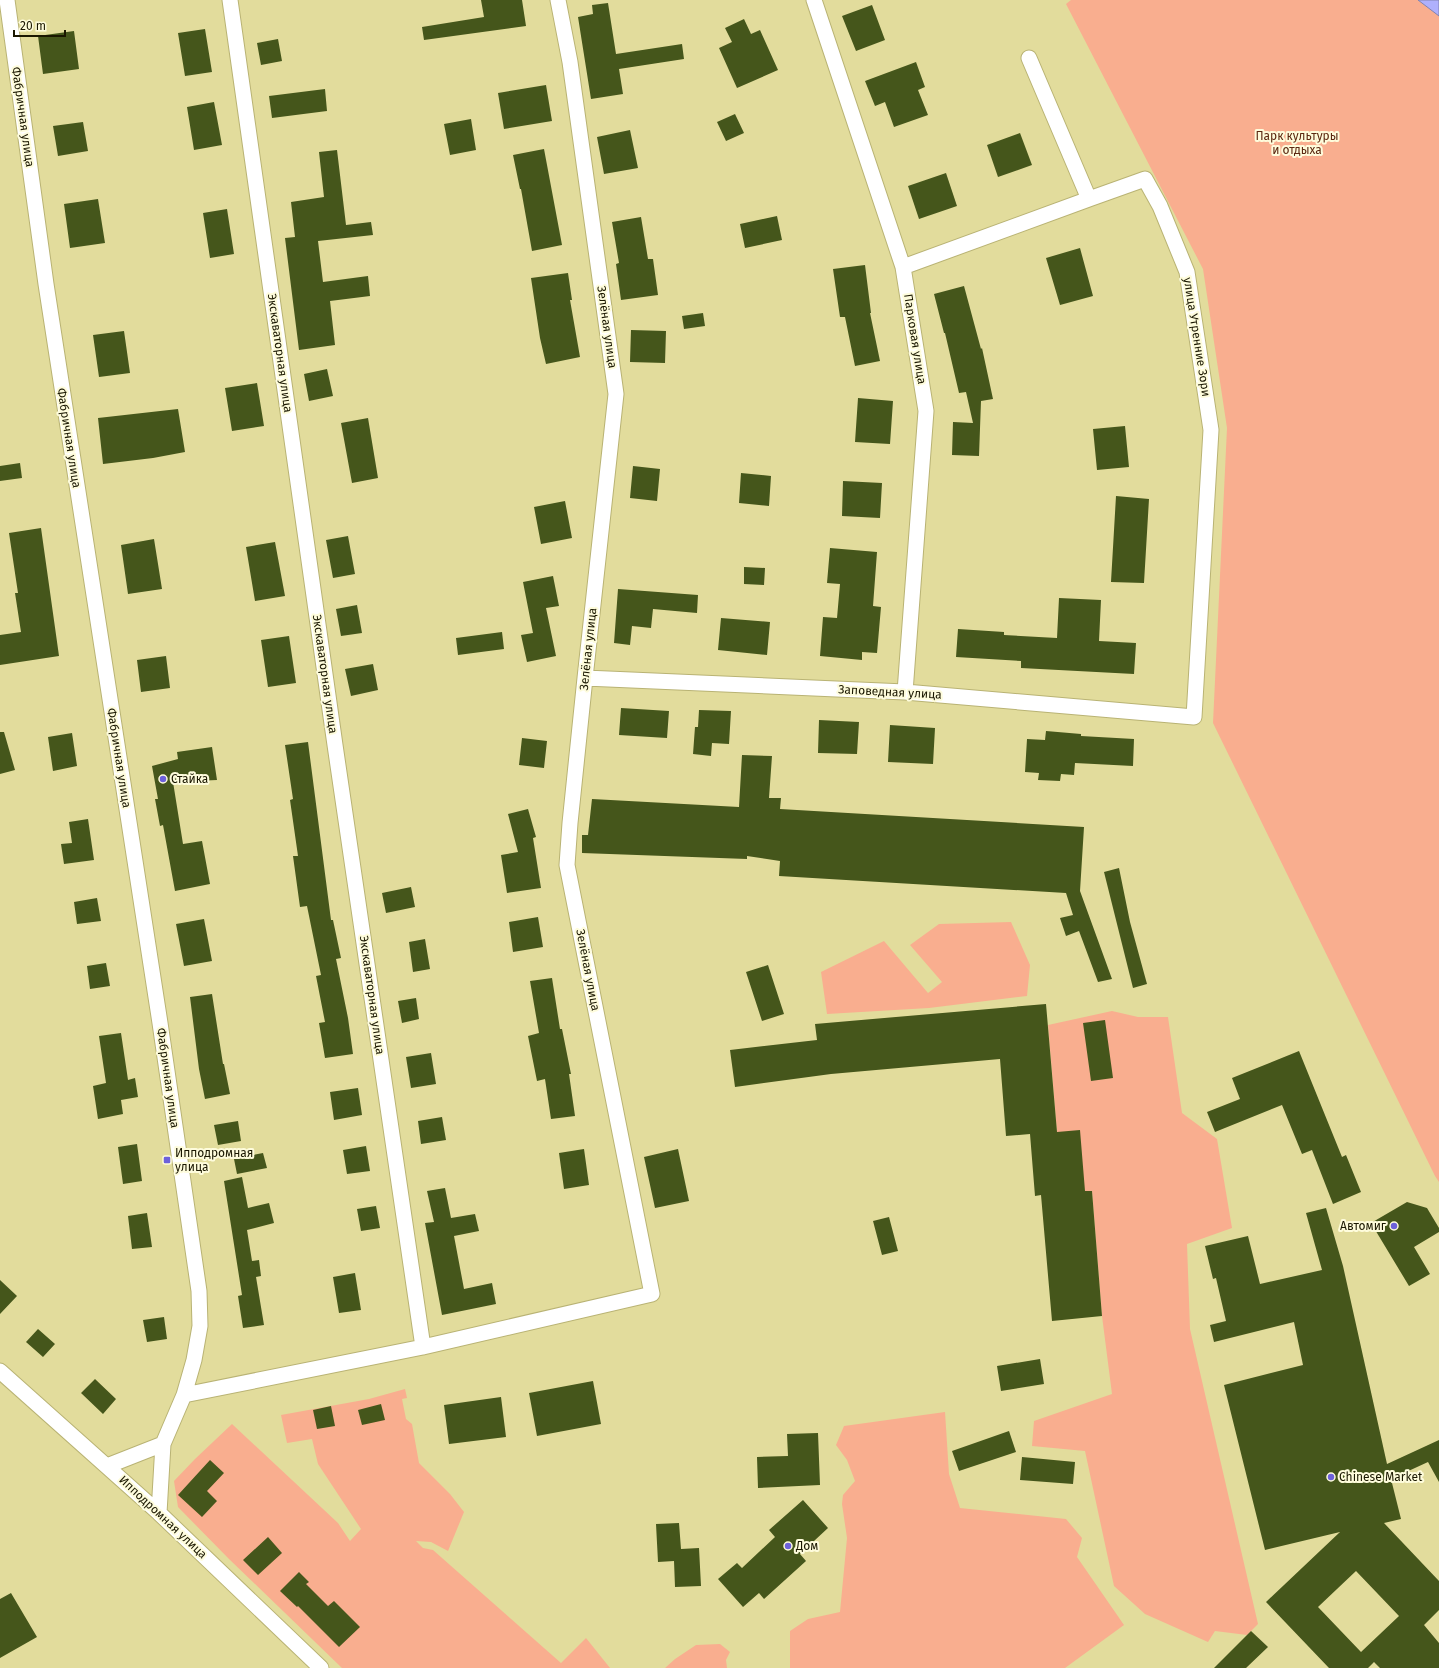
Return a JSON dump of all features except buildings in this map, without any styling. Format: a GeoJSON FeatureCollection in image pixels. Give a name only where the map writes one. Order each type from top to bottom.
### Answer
{"type":"FeatureCollection","features":[{"type":"Feature","properties":{"kind":"street","name":"Фабричная улица"},"geometry":{"type":"LineString","coordinates":[[7,0],[46,284],[160,1023],[199,1292],[200,1326],[194,1360],[184,1395],[164,1444],[160,1513]]}},
{"type":"Feature","properties":{"kind":"street","name":"Экскаваторная улица"},"geometry":{"type":"LineString","coordinates":[[230,0],[336,753],[423,1347]]}},
{"type":"Feature","properties":{"kind":"street","name":"Зелёная улица"},"geometry":{"type":"LineString","coordinates":[[423,1347],[652,1294],[567,865],[585,678],[616,394],[570,62],[558,0]]}},
{"type":"Feature","properties":{"kind":"street","name":"Парковая улица"},"geometry":{"type":"LineString","coordinates":[[814,0],[903,267],[926,411],[905,692]]}},
{"type":"Feature","properties":{"kind":"street"},"geometry":{"type":"LineString","coordinates":[[903,267],[1089,199],[1029,58]]}},
{"type":"Feature","properties":{"kind":"street","name":"улица Утренние Зори"},"geometry":{"type":"LineString","coordinates":[[1089,199],[1146,179],[1160,206],[1187,272],[1211,430],[1194,717]]}},
{"type":"Feature","properties":{"kind":"street","name":"Заповедная улица"},"geometry":{"type":"LineString","coordinates":[[585,678],[905,692],[1194,717]]}},
{"type":"Feature","properties":{"kind":"street"},"geometry":{"type":"LineString","coordinates":[[184,1395],[423,1347]]}},
{"type":"Feature","properties":{"kind":"street","name":"Ипподромная улица"},"geometry":{"type":"LineString","coordinates":[[0,1371],[160,1513],[321,1668]]}},
{"type":"Feature","properties":{"kind":"street"},"geometry":{"type":"LineString","coordinates":[[107,1466],[164,1444]]}},
{"type":"Feature","properties":{"kind":"green space","name":"Парк культуры и отдыха"},"geometry":{"type":"Polygon","coordinates":[[[1071,0],[1418,0],[1439,16],[1439,1182],[1213,723],[1227,428],[1203,269],[1066,4],[1071,0]]]}},
{"type":"Feature","properties":{"kind":"green space"},"geometry":{"type":"Polygon","coordinates":[[[1011,922],[1030,965],[1027,996],[929,1008],[827,1014],[821,972],[884,941],[928,993],[942,982],[910,945],[939,924],[1011,922]]]}},
{"type":"Feature","properties":{"kind":"green space"},"geometry":{"type":"Polygon","coordinates":[[[1112,1011],[1138,1017],[1168,1017],[1182,1113],[1217,1139],[1232,1228],[1187,1244],[1190,1329],[1258,1624],[1247,1635],[1215,1631],[1208,1642],[1145,1614],[1114,1586],[1085,1451],[1032,1446],[1034,1421],[1112,1394],[1102,1316],[1092,1191],[1085,1191],[1057,1132],[1048,1025],[1112,1011]]]}},
{"type":"Feature","properties":{"kind":"green space"},"geometry":{"type":"Polygon","coordinates":[[[405,1389],[407,1398],[402,1399],[406,1419],[412,1424],[419,1463],[450,1494],[464,1512],[448,1551],[431,1542],[416,1541],[423,1548],[433,1550],[561,1663],[586,1638],[610,1668],[342,1668],[229,1559],[178,1507],[174,1481],[232,1424],[338,1523],[350,1541],[361,1529],[318,1464],[312,1439],[287,1443],[281,1415],[369,1399],[405,1389]]]}},
{"type":"Feature","properties":{"kind":"green space"},"geometry":{"type":"Polygon","coordinates":[[[945,1412],[949,1474],[960,1508],[1066,1519],[1082,1538],[1077,1557],[1124,1625],[1065,1668],[790,1668],[790,1631],[808,1619],[840,1612],[847,1538],[842,1504],[843,1495],[855,1481],[847,1460],[836,1445],[844,1426],[945,1412]]]}},
{"type":"Feature","properties":{"kind":"green space"},"geometry":{"type":"Polygon","coordinates":[[[720,1644],[730,1652],[726,1660],[727,1668],[665,1668],[675,1659],[696,1645],[720,1644]]]}},
{"type":"Feature","properties":{"kind":"water"},"geometry":{"type":"Polygon","coordinates":[[[1418,0],[1439,0],[1439,16],[1418,0]]]}},
{"type":"Feature","properties":{"kind":"place","name":"Стайка"},"geometry":{"type":"Point","coordinates":[163,779]}},
{"type":"Feature","properties":{"kind":"place","name":"Ипподромная улица"},"geometry":{"type":"Point","coordinates":[167,1160]}},
{"type":"Feature","properties":{"kind":"place","name":"Автомиг"},"geometry":{"type":"Point","coordinates":[1394,1226]}},
{"type":"Feature","properties":{"kind":"place","name":"Chinese Market"},"geometry":{"type":"Point","coordinates":[1331,1477]}},
{"type":"Feature","properties":{"kind":"place","name":"Дом"},"geometry":{"type":"Point","coordinates":[788,1546]}}]}
